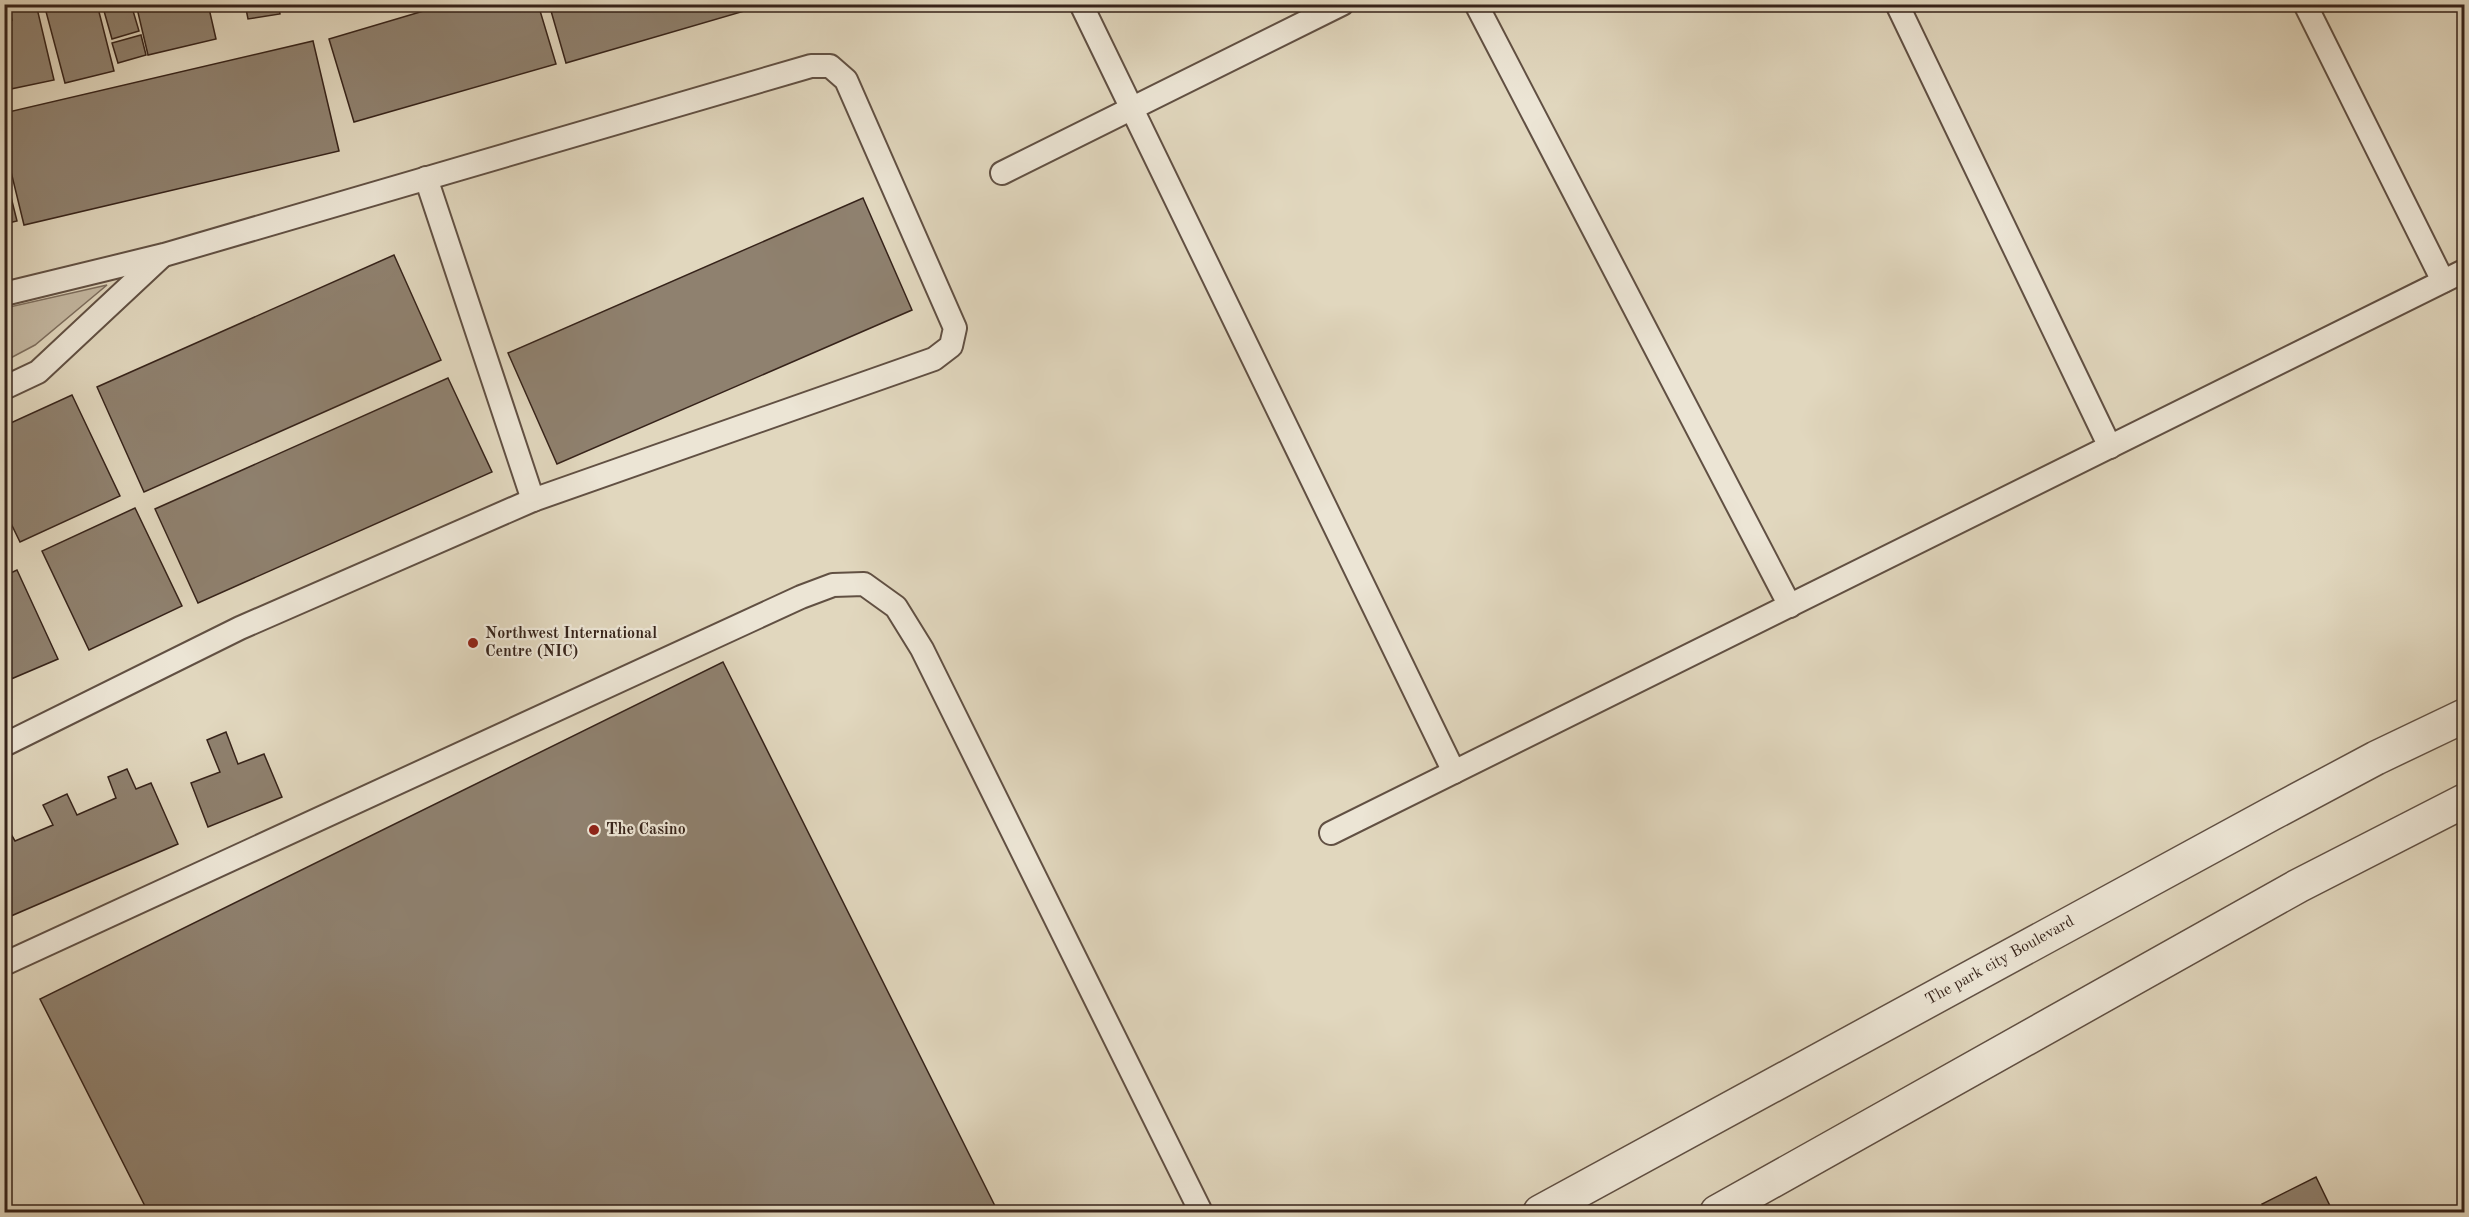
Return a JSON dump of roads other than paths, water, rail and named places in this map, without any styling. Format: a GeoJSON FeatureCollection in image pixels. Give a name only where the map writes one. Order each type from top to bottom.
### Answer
{"type":"FeatureCollection","features":[{"type":"Feature","properties":{"kind":"street","name":"The park city Boulevard"},"geometry":{"type":"LineString","coordinates":[[1540,1212],[2271,814],[2376,758],[2464,717]]}},
{"type":"Feature","properties":{"kind":"street"},"geometry":{"type":"LineString","coordinates":[[1717,1212],[2298,886],[2464,801]]}},
{"type":"Feature","properties":{"kind":"lane"},"geometry":{"type":"LineString","coordinates":[[1081,4],[1454,772]]}},
{"type":"Feature","properties":{"kind":"lane"},"geometry":{"type":"LineString","coordinates":[[1002,173],[1342,4]]}},
{"type":"Feature","properties":{"kind":"lane"},"geometry":{"type":"LineString","coordinates":[[1476,4],[1790,606]]}},
{"type":"Feature","properties":{"kind":"lane"},"geometry":{"type":"LineString","coordinates":[[1898,4],[2110,447]]}},
{"type":"Feature","properties":{"kind":"lane"},"geometry":{"type":"LineString","coordinates":[[2305,4],[2443,281]]}},
{"type":"Feature","properties":{"kind":"lane"},"geometry":{"type":"LineString","coordinates":[[4,294],[164,255],[811,66],[830,66],[846,80],[955,328],[951,346],[934,359],[533,500],[240,628],[4,745]]}},
{"type":"Feature","properties":{"kind":"lane"},"geometry":{"type":"LineString","coordinates":[[426,178],[533,500]]}},
{"type":"Feature","properties":{"kind":"lane"},"geometry":{"type":"LineString","coordinates":[[4,388],[38,372],[164,255]]}},
{"type":"Feature","properties":{"kind":"lane"},"geometry":{"type":"LineString","coordinates":[[1331,832],[2464,271]]}},
{"type":"Feature","properties":{"kind":"lane"},"geometry":{"type":"LineString","coordinates":[[4,964],[801,597],[833,585],[864,584],[896,607],[922,649],[1202,1212]]}},
{"type":"Feature","properties":{"kind":"place","name":"Northwest International Centre (NIC)"},"geometry":{"type":"Point","coordinates":[473,643]}},
{"type":"Feature","properties":{"kind":"place","name":"The Casino"},"geometry":{"type":"Point","coordinates":[594,830]}}]}
